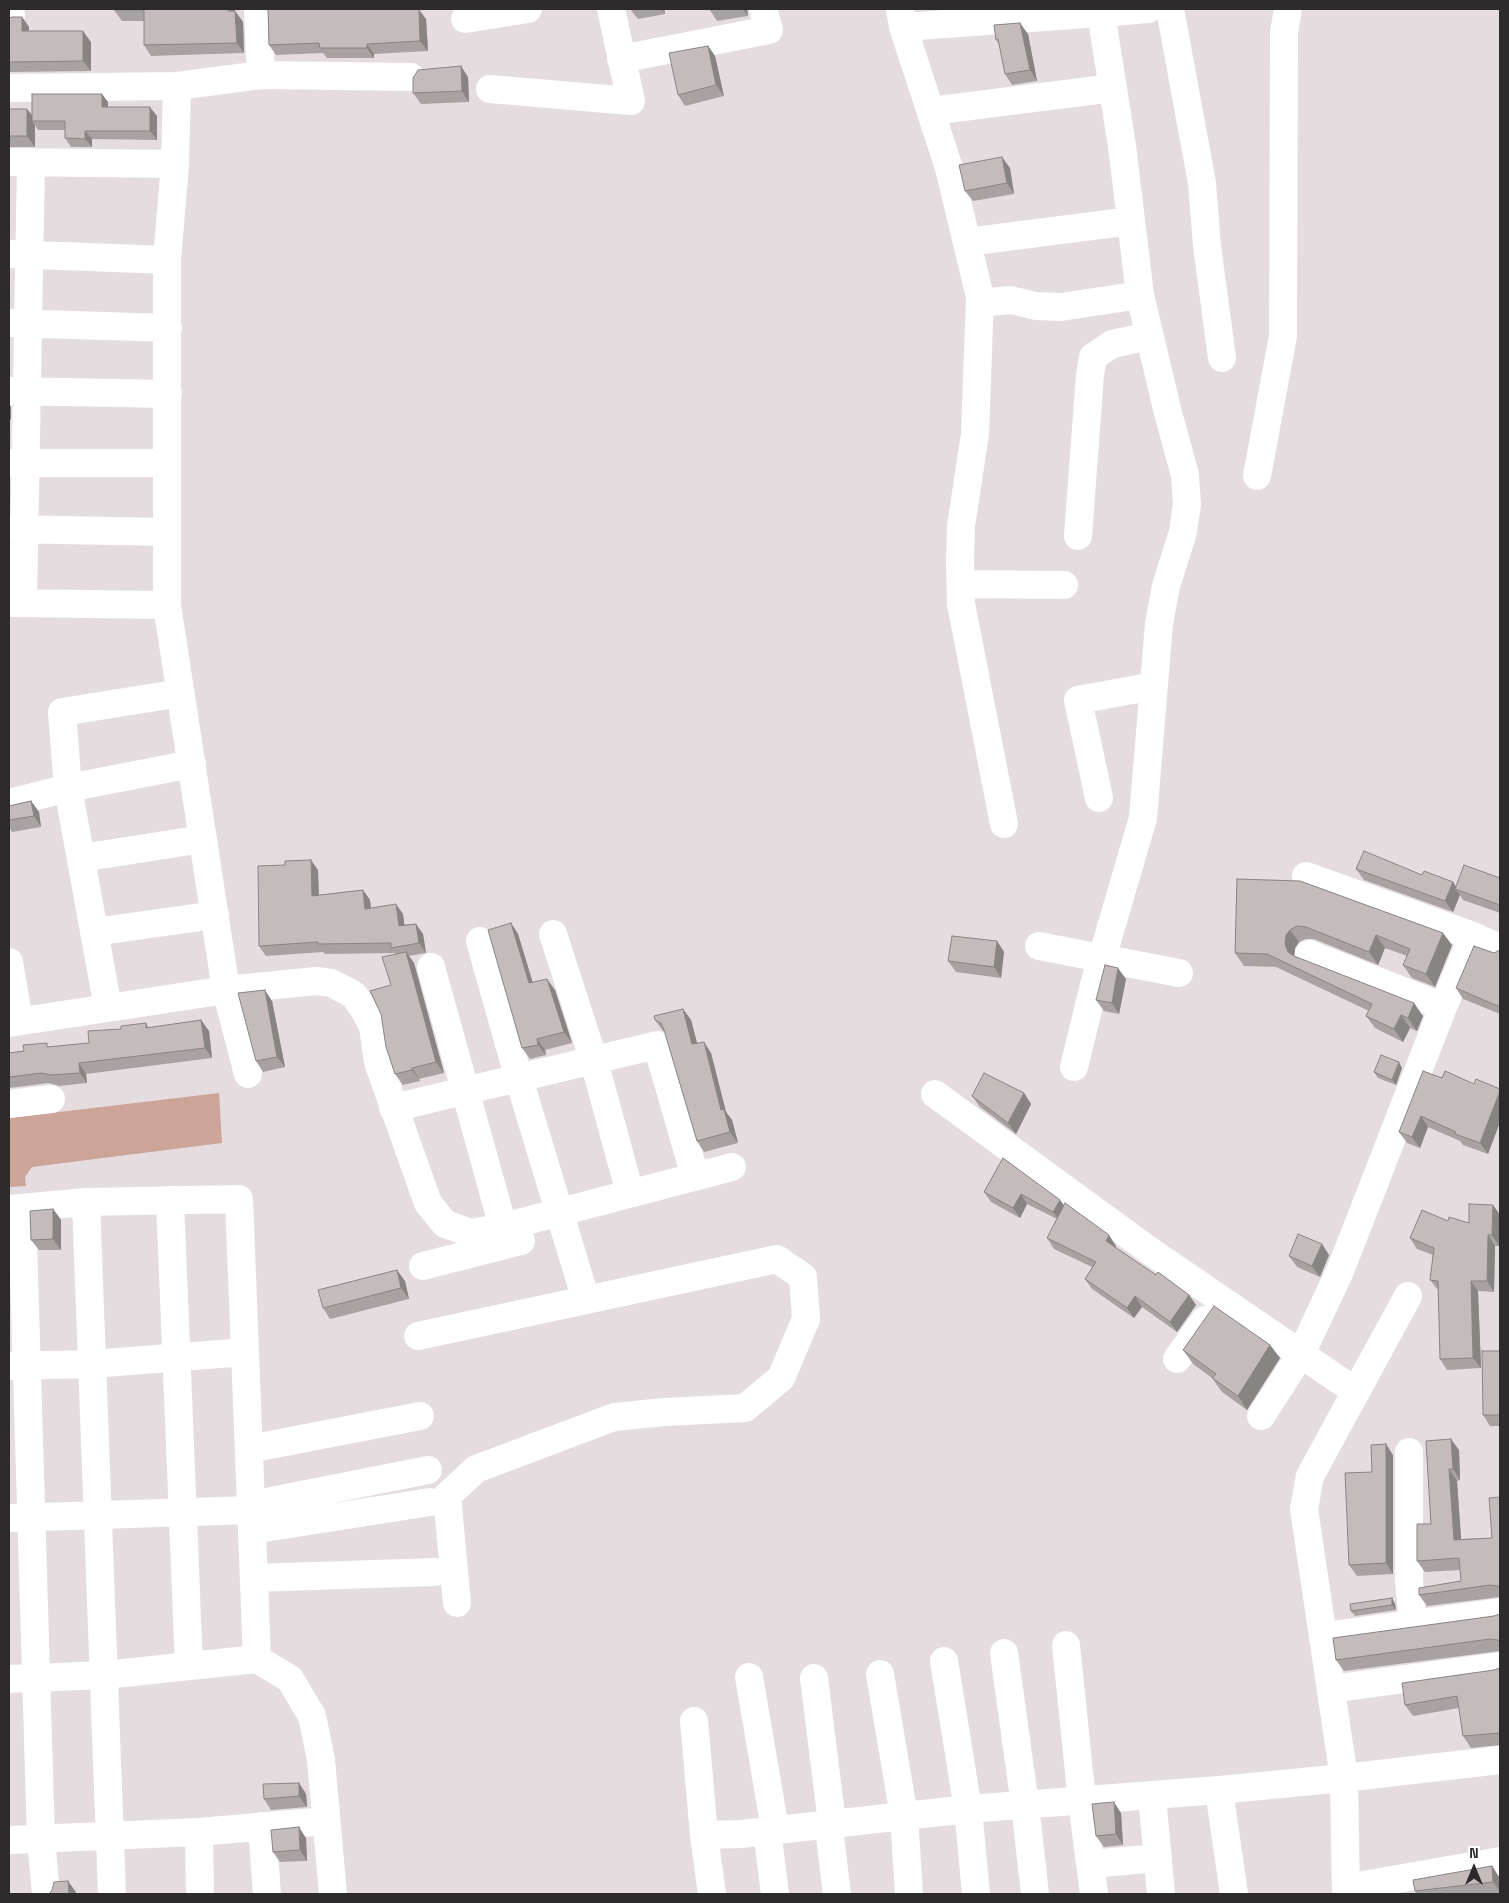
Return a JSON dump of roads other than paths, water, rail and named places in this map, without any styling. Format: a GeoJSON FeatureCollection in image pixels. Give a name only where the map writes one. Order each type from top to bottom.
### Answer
{"type":"FeatureCollection","features":[{"type":"Feature","properties":{"kind":"street"},"geometry":{"type":"LineString","coordinates":[[258,9],[261,75]]}},
{"type":"Feature","properties":{"kind":"street"},"geometry":{"type":"LineString","coordinates":[[465,19],[528,9]]}},
{"type":"Feature","properties":{"kind":"street"},"geometry":{"type":"LineString","coordinates":[[490,89],[631,101],[611,9]]}},
{"type":"Feature","properties":{"kind":"street"},"geometry":{"type":"LineString","coordinates":[[621,59],[769,30],[763,9]]}},
{"type":"Feature","properties":{"kind":"street"},"geometry":{"type":"LineString","coordinates":[[1004,824],[962,604],[961,584],[962,526],[974,434],[980,297],[950,168],[901,18],[1101,13],[1148,9]]}},
{"type":"Feature","properties":{"kind":"street"},"geometry":{"type":"LineString","coordinates":[[1170,9],[1202,183],[1207,246],[1222,358]]}},
{"type":"Feature","properties":{"kind":"street"},"geometry":{"type":"LineString","coordinates":[[1258,476],[1283,336],[1284,32],[1288,9]]}},
{"type":"Feature","properties":{"kind":"street"},"geometry":{"type":"LineString","coordinates":[[1074,1067],[1093,990],[1143,818],[1159,624],[1166,586],[1183,532],[1187,504],[1185,475],[1140,294],[1113,88],[1101,13]]}},
{"type":"Feature","properties":{"kind":"street"},"geometry":{"type":"LineString","coordinates":[[9,88],[177,86],[261,75],[411,77]]}},
{"type":"Feature","properties":{"kind":"street"},"geometry":{"type":"LineString","coordinates":[[177,86],[175,164],[167,260],[167,605],[226,990],[248,1074]]}},
{"type":"Feature","properties":{"kind":"street"},"geometry":{"type":"LineString","coordinates":[[931,112],[1113,88]]}},
{"type":"Feature","properties":{"kind":"street"},"geometry":{"type":"LineString","coordinates":[[167,605],[16,603],[20,162],[175,164]]}},
{"type":"Feature","properties":{"kind":"street"},"geometry":{"type":"LineString","coordinates":[[967,242],[1131,222]]}},
{"type":"Feature","properties":{"kind":"street"},"geometry":{"type":"LineString","coordinates":[[19,254],[167,260]]}},
{"type":"Feature","properties":{"kind":"street"},"geometry":{"type":"LineString","coordinates":[[980,303],[1011,300],[1036,306],[1061,307],[1140,294]]}},
{"type":"Feature","properties":{"kind":"street"},"geometry":{"type":"LineString","coordinates":[[18,324],[168,328]]}},
{"type":"Feature","properties":{"kind":"street"},"geometry":{"type":"LineString","coordinates":[[1078,536],[1093,357],[1112,344],[1149,336]]}},
{"type":"Feature","properties":{"kind":"street"},"geometry":{"type":"LineString","coordinates":[[18,392],[168,394]]}},
{"type":"Feature","properties":{"kind":"street"},"geometry":{"type":"LineString","coordinates":[[17,464],[167,463]]}},
{"type":"Feature","properties":{"kind":"street"},"geometry":{"type":"LineString","coordinates":[[17,529],[167,532]]}},
{"type":"Feature","properties":{"kind":"street"},"geometry":{"type":"LineString","coordinates":[[961,584],[1064,585]]}},
{"type":"Feature","properties":{"kind":"street"},"geometry":{"type":"LineString","coordinates":[[1099,798],[1078,700],[1154,686]]}},
{"type":"Feature","properties":{"kind":"street"},"geometry":{"type":"LineString","coordinates":[[108,1008],[68,788],[62,712],[181,693]]}},
{"type":"Feature","properties":{"kind":"street"},"geometry":{"type":"LineString","coordinates":[[9,803],[68,788],[192,764]]}},
{"type":"Feature","properties":{"kind":"street"},"geometry":{"type":"LineString","coordinates":[[81,858],[203,840]]}},
{"type":"Feature","properties":{"kind":"street"},"geometry":{"type":"LineString","coordinates":[[1306,876],[1473,936],[1500,948]]}},
{"type":"Feature","properties":{"kind":"street"},"geometry":{"type":"LineString","coordinates":[[94,932],[215,915]]}},
{"type":"Feature","properties":{"kind":"street"},"geometry":{"type":"LineString","coordinates":[[552,934],[594,1061],[630,1193]]}},
{"type":"Feature","properties":{"kind":"street"},"geometry":{"type":"LineString","coordinates":[[1262,1416],[1301,1354],[1340,1272],[1443,1007],[1473,936]]}},
{"type":"Feature","properties":{"kind":"street"},"geometry":{"type":"LineString","coordinates":[[480,941],[519,1079],[586,1300]]}},
{"type":"Feature","properties":{"kind":"street"},"geometry":{"type":"LineString","coordinates":[[1039,946],[1179,974]]}},
{"type":"Feature","properties":{"kind":"street"},"geometry":{"type":"LineString","coordinates":[[1309,954],[1443,1007]]}},
{"type":"Feature","properties":{"kind":"street"},"geometry":{"type":"LineString","coordinates":[[9,962],[14,1022],[226,990],[316,981],[331,983],[354,995],[365,1011],[373,1028],[378,1062],[428,1203],[445,1224],[471,1233],[503,1226],[563,1220]]}},
{"type":"Feature","properties":{"kind":"street"},"geometry":{"type":"LineString","coordinates":[[431,967],[503,1226]]}},
{"type":"Feature","properties":{"kind":"street"},"geometry":{"type":"LineString","coordinates":[[394,1108],[658,1045],[695,1176]]}},
{"type":"Feature","properties":{"kind":"street"},"geometry":{"type":"LineString","coordinates":[[935,1094],[1150,1251],[1356,1391]]}},
{"type":"Feature","properties":{"kind":"street"},"geometry":{"type":"LineString","coordinates":[[9,1104],[51,1099]]}},
{"type":"Feature","properties":{"kind":"street"},"geometry":{"type":"LineString","coordinates":[[423,1266],[563,1220],[630,1193],[732,1167]]}},
{"type":"Feature","properties":{"kind":"street"},"geometry":{"type":"LineString","coordinates":[[46,1894],[41,1839],[37,1678],[20,1518],[16,1208],[86,1202],[239,1199],[257,1659]]}},
{"type":"Feature","properties":{"kind":"street"},"geometry":{"type":"LineString","coordinates":[[170,1200],[189,1666]]}},
{"type":"Feature","properties":{"kind":"street"},"geometry":{"type":"LineString","coordinates":[[86,1202],[112,1894]]}},
{"type":"Feature","properties":{"kind":"street"},"geometry":{"type":"LineString","coordinates":[[418,1336],[777,1259],[803,1277],[806,1319],[781,1378],[745,1408],[614,1417],[476,1469],[447,1496],[457,1602]]}},
{"type":"Feature","properties":{"kind":"street"},"geometry":{"type":"LineString","coordinates":[[1408,1296],[1310,1476],[1304,1508],[1344,1778],[1346,1891],[1500,1860]]}},
{"type":"Feature","properties":{"kind":"street"},"geometry":{"type":"LineString","coordinates":[[1177,1359],[1220,1298]]}},
{"type":"Feature","properties":{"kind":"street"},"geometry":{"type":"LineString","coordinates":[[18,1366],[92,1364],[245,1352]]}},
{"type":"Feature","properties":{"kind":"street"},"geometry":{"type":"LineString","coordinates":[[249,1449],[420,1416]]}},
{"type":"Feature","properties":{"kind":"street"},"geometry":{"type":"LineString","coordinates":[[1409,1452],[1408,1580],[1413,1624]]}},
{"type":"Feature","properties":{"kind":"street"},"geometry":{"type":"LineString","coordinates":[[251,1515],[428,1470]]}},
{"type":"Feature","properties":{"kind":"street"},"geometry":{"type":"LineString","coordinates":[[20,1518],[182,1512],[251,1515],[430,1502]]}},
{"type":"Feature","properties":{"kind":"street"},"geometry":{"type":"LineString","coordinates":[[254,1578],[435,1572]]}},
{"type":"Feature","properties":{"kind":"street"},"geometry":{"type":"LineString","coordinates":[[1324,1636],[1500,1612]]}},
{"type":"Feature","properties":{"kind":"street"},"geometry":{"type":"LineString","coordinates":[[1066,1645],[1082,1801],[1094,1894]]}},
{"type":"Feature","properties":{"kind":"street"},"geometry":{"type":"LineString","coordinates":[[1004,1653],[1035,1894]]}},
{"type":"Feature","properties":{"kind":"street"},"geometry":{"type":"LineString","coordinates":[[9,1679],[104,1675],[257,1659],[290,1679],[312,1716],[321,1760],[333,1894]]}},
{"type":"Feature","properties":{"kind":"street"},"geometry":{"type":"LineString","coordinates":[[944,1661],[968,1809],[976,1894]]}},
{"type":"Feature","properties":{"kind":"street"},"geometry":{"type":"LineString","coordinates":[[1331,1688],[1500,1666]]}},
{"type":"Feature","properties":{"kind":"street"},"geometry":{"type":"LineString","coordinates":[[880,1674],[904,1816],[909,1894]]}},
{"type":"Feature","properties":{"kind":"street"},"geometry":{"type":"LineString","coordinates":[[749,1677],[771,1830],[775,1894]]}},
{"type":"Feature","properties":{"kind":"street"},"geometry":{"type":"LineString","coordinates":[[814,1678],[832,1823],[830,1837],[837,1894]]}},
{"type":"Feature","properties":{"kind":"street"},"geometry":{"type":"LineString","coordinates":[[694,1721],[704,1835],[712,1894]]}},
{"type":"Feature","properties":{"kind":"street"},"geometry":{"type":"LineString","coordinates":[[704,1835],[771,1830],[968,1809],[1219,1790],[1500,1760]]}},
{"type":"Feature","properties":{"kind":"street"},"geometry":{"type":"LineString","coordinates":[[1219,1790],[1234,1894]]}},
{"type":"Feature","properties":{"kind":"street"},"geometry":{"type":"LineString","coordinates":[[1152,1796],[1161,1894]]}},
{"type":"Feature","properties":{"kind":"street"},"geometry":{"type":"LineString","coordinates":[[9,1840],[199,1832],[326,1821]]}},
{"type":"Feature","properties":{"kind":"street"},"geometry":{"type":"LineString","coordinates":[[262,1826],[268,1894]]}},
{"type":"Feature","properties":{"kind":"street"},"geometry":{"type":"LineString","coordinates":[[199,1832],[200,1894]]}},
{"type":"Feature","properties":{"kind":"street"},"geometry":{"type":"LineString","coordinates":[[1090,1864],[1158,1858]]}}]}
